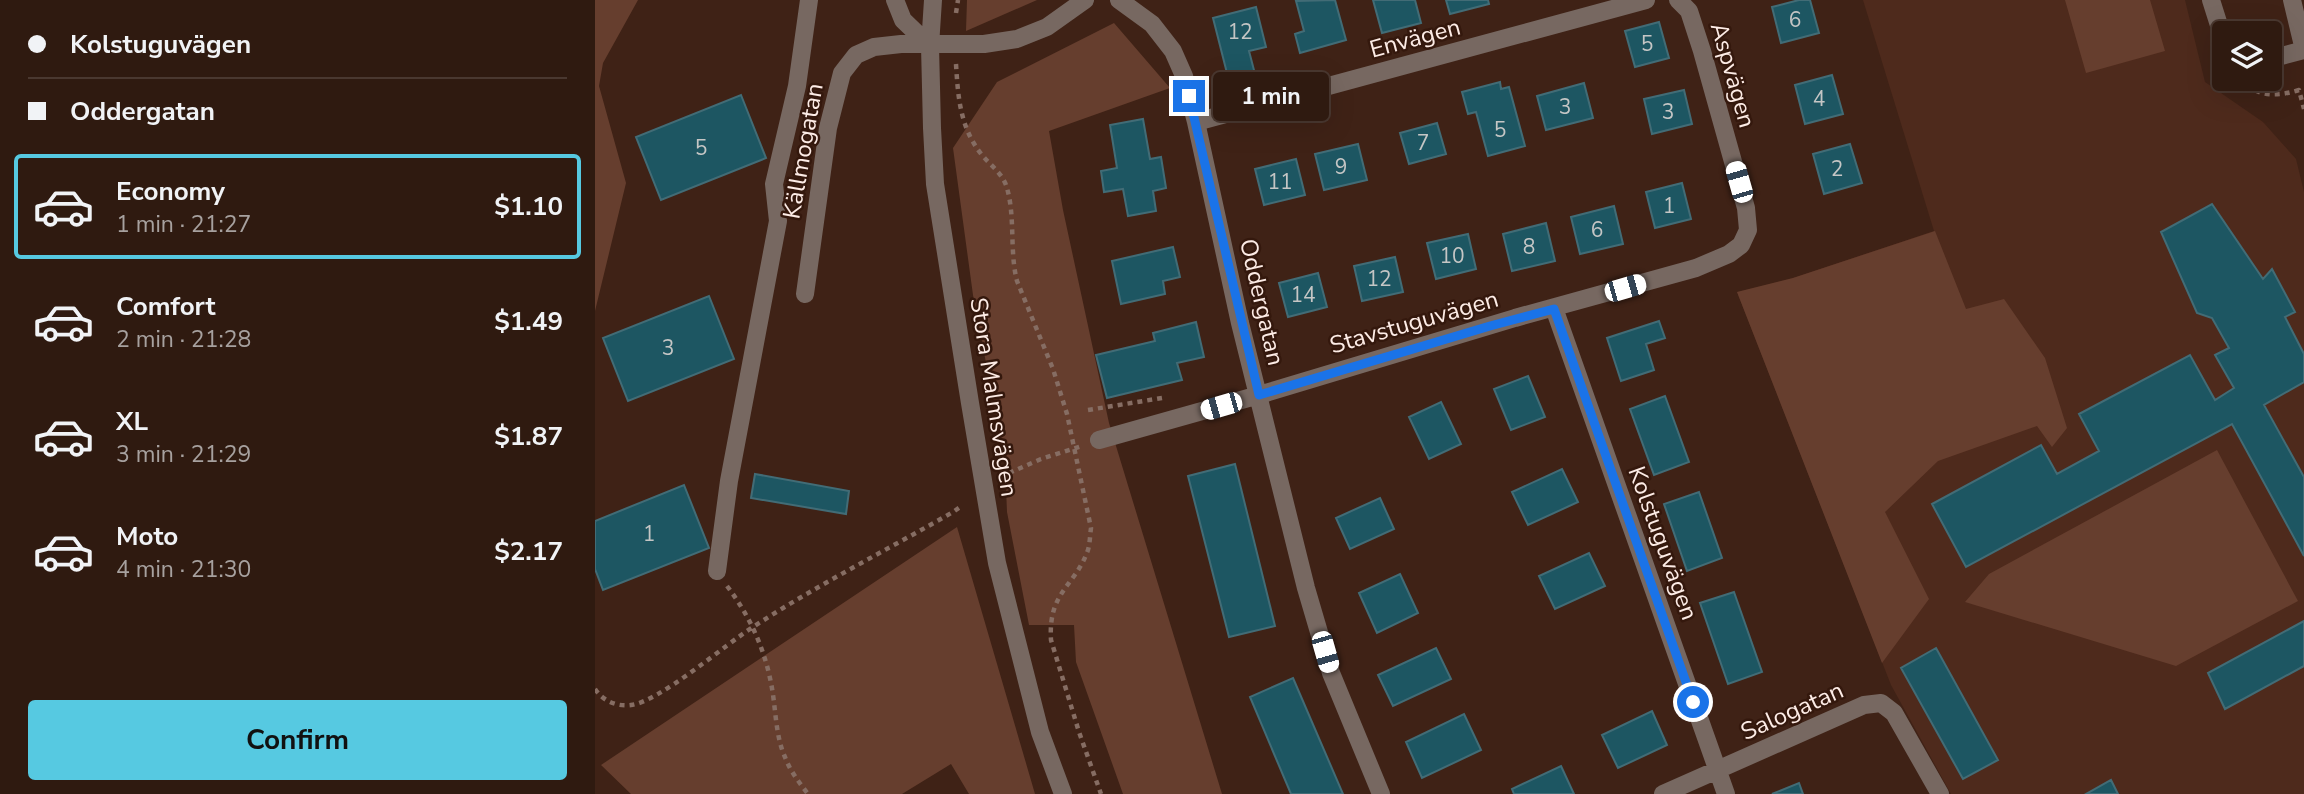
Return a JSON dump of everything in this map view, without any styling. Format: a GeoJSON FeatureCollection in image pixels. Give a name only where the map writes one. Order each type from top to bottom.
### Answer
{"type":"FeatureCollection","features":[{"type":"Feature","properties":{"kind":"street"},"geometry":{"type":"LineString","coordinates":[[717,571],[729,481],[778,220],[774,184],[797,86],[809,0]]}},
{"type":"Feature","properties":{"kind":"street"},"geometry":{"type":"LineString","coordinates":[[895,0],[904,20],[930,46],[1017,39],[1047,27],[1085,0]]}},
{"type":"Feature","properties":{"kind":"street","name":"Stora Malmsvägen"},"geometry":{"type":"LineString","coordinates":[[933,0],[930,46],[935,184],[997,563],[1040,732],[1063,794]]}},
{"type":"Feature","properties":{"kind":"street","name":"Oddergatan"},"geometry":{"type":"LineString","coordinates":[[1119,0],[1152,24],[1173,51],[1184,76],[1240,323],[1306,588],[1331,673],[1381,794]]}},
{"type":"Feature","properties":{"kind":"street","name":"Envägen"},"geometry":{"type":"LineString","coordinates":[[1196,122],[1646,0]]}},
{"type":"Feature","properties":{"kind":"street","name":"Aspvägen"},"geometry":{"type":"LineString","coordinates":[[1679,0],[1689,11],[1702,51],[1746,208],[1748,230],[1739,246]]}},
{"type":"Feature","properties":{"kind":"street"},"geometry":{"type":"LineString","coordinates":[[2211,0],[2218,21]]}},
{"type":"Feature","properties":{"kind":"street"},"geometry":{"type":"LineString","coordinates":[[2282,56],[2304,50],[2292,0]]}},
{"type":"Feature","properties":{"kind":"street","name":"Källmogatan"},"geometry":{"type":"LineString","coordinates":[[805,295],[828,128],[842,73],[856,55],[874,47],[901,44],[930,46]]}},
{"type":"Feature","properties":{"kind":"street","name":"Stavstuguvägen"},"geometry":{"type":"LineString","coordinates":[[1099,440],[1696,268],[1729,254],[1739,246]]}},
{"type":"Feature","properties":{"kind":"street","name":"Kolstuguvägen"},"geometry":{"type":"LineString","coordinates":[[1554,309],[1726,794]]}},
{"type":"Feature","properties":{"kind":"street","name":"Salogatan"},"geometry":{"type":"LineString","coordinates":[[1663,794],[1864,705],[1881,703],[1894,713],[1940,794]]}},
{"type":"Feature","properties":{"kind":"path"},"geometry":{"type":"LineString","coordinates":[[958,0],[956,45],[961,120],[981,155],[1000,173],[1005,183],[1010,212],[1013,267],[1053,369],[1067,414],[1091,528],[1089,547],[1082,563],[1061,592],[1050,625],[1051,640],[1101,794]]}},
{"type":"Feature","properties":{"kind":"path"},"geometry":{"type":"LineString","coordinates":[[2259,91],[2278,96],[2299,90],[2304,109]]}},
{"type":"Feature","properties":{"kind":"path"},"geometry":{"type":"LineString","coordinates":[[1009,474],[1041,459],[1099,440]]}},
{"type":"Feature","properties":{"kind":"path"},"geometry":{"type":"LineString","coordinates":[[595,689],[598,699],[608,702],[631,706],[645,701],[754,626],[963,505]]}},
{"type":"Feature","properties":{"kind":"path"},"geometry":{"type":"LineString","coordinates":[[717,571],[754,626],[771,681],[781,745],[791,771],[807,794]]}},
{"type":"Feature","properties":{"kind":"shaded area"},"geometry":{"type":"Polygon","coordinates":[[[595,0],[638,0],[603,63],[599,86],[626,183],[595,311],[595,0]]]}},
{"type":"Feature","properties":{"kind":"shaded area"},"geometry":{"type":"Polygon","coordinates":[[[967,0],[1037,0],[966,31],[967,0]]]}},
{"type":"Feature","properties":{"kind":"shaded area"},"geometry":{"type":"Polygon","coordinates":[[[1863,0],[2185,0],[2205,82],[2212,87],[2212,91],[2218,91],[2263,122],[2296,159],[2304,192],[2304,794],[1951,794],[1891,685],[1737,292],[1793,278],[1934,231],[1863,0]]]}},
{"type":"Feature","properties":{"kind":"shaded area"},"geometry":{"type":"Polygon","coordinates":[[[2065,0],[2150,0],[2165,51],[2086,73],[2065,0]]]}},
{"type":"Feature","properties":{"kind":"shaded area"},"geometry":{"type":"Polygon","coordinates":[[[1114,23],[1170,88],[1049,131],[1063,210],[1109,423],[1222,794],[1123,794],[1076,662],[1074,625],[1029,625],[1007,512],[1005,462],[973,295],[953,148],[997,82],[1114,23]]]}},
{"type":"Feature","properties":{"kind":"shaded area"},"geometry":{"type":"Polygon","coordinates":[[[1935,231],[1966,309],[2004,299],[2045,358],[2067,428],[2052,447],[2037,426],[1938,461],[1885,512],[1929,599],[1882,663],[1737,292],[1793,278],[1935,231]]]}},
{"type":"Feature","properties":{"kind":"shaded area"},"geometry":{"type":"Polygon","coordinates":[[[2217,450],[2298,601],[2176,666],[1965,602],[1989,574],[2217,450]]]}},
{"type":"Feature","properties":{"kind":"shaded area"},"geometry":{"type":"Polygon","coordinates":[[[957,527],[1035,794],[969,794],[951,764],[902,794],[631,794],[601,765],[957,527]]]}},
{"type":"Feature","properties":{"kind":"building"},"geometry":{"type":"Polygon","coordinates":[[[1335,0],[1346,40],[1300,53],[1295,34],[1304,31],[1296,1],[1335,0]]]}},
{"type":"Feature","properties":{"kind":"building"},"geometry":{"type":"Polygon","coordinates":[[[1373,0],[1415,0],[1421,23],[1382,33],[1373,0]]]}},
{"type":"Feature","properties":{"kind":"building"},"geometry":{"type":"Polygon","coordinates":[[[1446,0],[1488,0],[1489,4],[1450,14],[1446,0]]]}},
{"type":"Feature","properties":{"kind":"building"},"geometry":{"type":"Polygon","coordinates":[[[1810,0],[1819,33],[1781,43],[1772,7],[1810,0]]]}},
{"type":"Feature","properties":{"kind":"building"},"geometry":{"type":"Polygon","coordinates":[[[1256,7],[1266,47],[1249,51],[1255,74],[1229,81],[1213,18],[1256,7]]]}},
{"type":"Feature","properties":{"kind":"building"},"geometry":{"type":"Polygon","coordinates":[[[1659,22],[1669,58],[1635,67],[1625,31],[1659,22]]]}},
{"type":"Feature","properties":{"kind":"building"},"geometry":{"type":"Polygon","coordinates":[[[1832,75],[1843,114],[1805,124],[1795,85],[1832,75]]]}},
{"type":"Feature","properties":{"kind":"building"},"geometry":{"type":"Polygon","coordinates":[[[1500,82],[1501,89],[1509,87],[1525,146],[1488,156],[1476,112],[1468,114],[1462,92],[1500,82]]]}},
{"type":"Feature","properties":{"kind":"building"},"geometry":{"type":"Polygon","coordinates":[[[1584,83],[1593,118],[1546,130],[1537,96],[1584,83]]]}},
{"type":"Feature","properties":{"kind":"building"},"geometry":{"type":"Polygon","coordinates":[[[1684,90],[1692,124],[1652,134],[1644,99],[1684,90]]]}},
{"type":"Feature","properties":{"kind":"building"},"geometry":{"type":"Polygon","coordinates":[[[741,95],[766,158],[661,200],[636,137],[741,95]]]}},
{"type":"Feature","properties":{"kind":"building"},"geometry":{"type":"Polygon","coordinates":[[[1143,119],[1150,159],[1161,157],[1166,188],[1153,191],[1156,211],[1128,216],[1123,189],[1104,192],[1101,171],[1117,168],[1110,125],[1143,119]]]}},
{"type":"Feature","properties":{"kind":"building"},"geometry":{"type":"Polygon","coordinates":[[[1437,123],[1446,154],[1409,164],[1400,133],[1437,123]]]}},
{"type":"Feature","properties":{"kind":"building"},"geometry":{"type":"Polygon","coordinates":[[[1358,144],[1367,180],[1324,190],[1315,154],[1358,144]]]}},
{"type":"Feature","properties":{"kind":"building"},"geometry":{"type":"Polygon","coordinates":[[[1850,144],[1862,183],[1824,194],[1813,154],[1850,144]]]}},
{"type":"Feature","properties":{"kind":"building"},"geometry":{"type":"Polygon","coordinates":[[[1296,159],[1305,195],[1264,205],[1255,169],[1296,159]]]}},
{"type":"Feature","properties":{"kind":"building"},"geometry":{"type":"Polygon","coordinates":[[[1682,183],[1691,219],[1655,228],[1646,192],[1682,183]]]}},
{"type":"Feature","properties":{"kind":"building"},"geometry":{"type":"Polygon","coordinates":[[[2212,204],[2263,279],[2272,269],[2295,312],[2285,317],[2304,354],[2304,382],[2264,405],[2304,477],[2304,556],[2232,424],[1966,567],[1932,504],[2041,445],[2057,474],[2099,451],[2079,414],[2190,355],[2215,400],[2234,388],[2215,355],[2229,348],[2212,318],[2197,313],[2161,232],[2212,204]]]}},
{"type":"Feature","properties":{"kind":"building"},"geometry":{"type":"Polygon","coordinates":[[[1614,206],[1623,244],[1580,254],[1571,217],[1614,206]]]}},
{"type":"Feature","properties":{"kind":"building"},"geometry":{"type":"Polygon","coordinates":[[[1546,223],[1555,261],[1512,271],[1503,234],[1546,223]]]}},
{"type":"Feature","properties":{"kind":"building"},"geometry":{"type":"Polygon","coordinates":[[[1468,234],[1476,269],[1436,279],[1427,243],[1468,234]]]}},
{"type":"Feature","properties":{"kind":"building"},"geometry":{"type":"Polygon","coordinates":[[[1173,247],[1180,277],[1163,281],[1165,294],[1121,304],[1112,261],[1173,247]]]}},
{"type":"Feature","properties":{"kind":"building"},"geometry":{"type":"Polygon","coordinates":[[[1395,257],[1403,292],[1362,301],[1354,266],[1395,257]]]}},
{"type":"Feature","properties":{"kind":"building"},"geometry":{"type":"Polygon","coordinates":[[[1318,273],[1327,307],[1288,317],[1279,283],[1318,273]]]}},
{"type":"Feature","properties":{"kind":"building"},"geometry":{"type":"Polygon","coordinates":[[[709,296],[734,359],[628,401],[603,338],[709,296]]]}},
{"type":"Feature","properties":{"kind":"building"},"geometry":{"type":"Polygon","coordinates":[[[1659,321],[1665,338],[1646,344],[1654,370],[1621,381],[1607,338],[1659,321]]]}},
{"type":"Feature","properties":{"kind":"building"},"geometry":{"type":"Polygon","coordinates":[[[1196,322],[1204,357],[1177,363],[1182,380],[1107,398],[1096,355],[1155,341],[1153,333],[1196,322]]]}},
{"type":"Feature","properties":{"kind":"building"},"geometry":{"type":"Polygon","coordinates":[[[1528,376],[1545,417],[1511,430],[1494,389],[1528,376]]]}},
{"type":"Feature","properties":{"kind":"building"},"geometry":{"type":"Polygon","coordinates":[[[1665,396],[1689,462],[1654,475],[1630,409],[1665,396]]]}},
{"type":"Feature","properties":{"kind":"building"},"geometry":{"type":"Polygon","coordinates":[[[1441,402],[1461,444],[1429,459],[1409,417],[1441,402]]]}},
{"type":"Feature","properties":{"kind":"building"},"geometry":{"type":"Polygon","coordinates":[[[1235,464],[1275,626],[1229,637],[1188,476],[1235,464]]]}},
{"type":"Feature","properties":{"kind":"building"},"geometry":{"type":"Polygon","coordinates":[[[1562,469],[1578,502],[1528,525],[1512,492],[1562,469]]]}},
{"type":"Feature","properties":{"kind":"building"},"geometry":{"type":"Polygon","coordinates":[[[755,474],[849,491],[846,514],[751,498],[755,474]]]}},
{"type":"Feature","properties":{"kind":"building"},"geometry":{"type":"Polygon","coordinates":[[[684,485],[709,548],[603,590],[595,569],[595,521],[684,485]]]}},
{"type":"Feature","properties":{"kind":"building"},"geometry":{"type":"Polygon","coordinates":[[[1699,492],[1722,558],[1687,571],[1664,504],[1699,492]]]}},
{"type":"Feature","properties":{"kind":"building"},"geometry":{"type":"Polygon","coordinates":[[[1380,498],[1394,529],[1350,549],[1336,518],[1380,498]]]}},
{"type":"Feature","properties":{"kind":"building"},"geometry":{"type":"Polygon","coordinates":[[[1589,553],[1605,586],[1555,609],[1539,576],[1589,553]]]}},
{"type":"Feature","properties":{"kind":"building"},"geometry":{"type":"Polygon","coordinates":[[[1400,574],[1418,613],[1377,633],[1359,593],[1400,574]]]}},
{"type":"Feature","properties":{"kind":"building"},"geometry":{"type":"Polygon","coordinates":[[[1734,592],[1762,672],[1728,684],[1700,603],[1734,592]]]}},
{"type":"Feature","properties":{"kind":"building"},"geometry":{"type":"Polygon","coordinates":[[[2304,621],[2304,666],[2225,709],[2208,673],[2304,621]]]}},
{"type":"Feature","properties":{"kind":"building"},"geometry":{"type":"Polygon","coordinates":[[[1436,648],[1451,679],[1393,706],[1378,675],[1436,648]]]}},
{"type":"Feature","properties":{"kind":"building"},"geometry":{"type":"Polygon","coordinates":[[[1936,648],[1998,760],[1963,779],[1901,668],[1936,648]]]}},
{"type":"Feature","properties":{"kind":"building"},"geometry":{"type":"Polygon","coordinates":[[[1293,678],[1343,794],[1291,794],[1250,697],[1293,678]]]}},
{"type":"Feature","properties":{"kind":"building"},"geometry":{"type":"Polygon","coordinates":[[[1652,711],[1667,745],[1618,768],[1602,735],[1652,711]]]}},
{"type":"Feature","properties":{"kind":"building"},"geometry":{"type":"Polygon","coordinates":[[[1464,714],[1481,750],[1422,778],[1406,742],[1464,714]]]}},
{"type":"Feature","properties":{"kind":"building"},"geometry":{"type":"Polygon","coordinates":[[[1561,766],[1574,794],[1514,794],[1512,789],[1561,766]]]}},
{"type":"Feature","properties":{"kind":"building"},"geometry":{"type":"Polygon","coordinates":[[[2111,780],[2118,794],[2086,794],[2111,780]]]}},
{"type":"Feature","properties":{"kind":"building"},"geometry":{"type":"Polygon","coordinates":[[[1799,783],[1803,794],[1772,794],[1799,783]]]}},
{"type":"Feature","properties":{"kind":"route"},"geometry":{"type":"LineString","coordinates":[[1189,96],[1259,395],[1515,318],[1554,309],[1693,702]]}}]}
